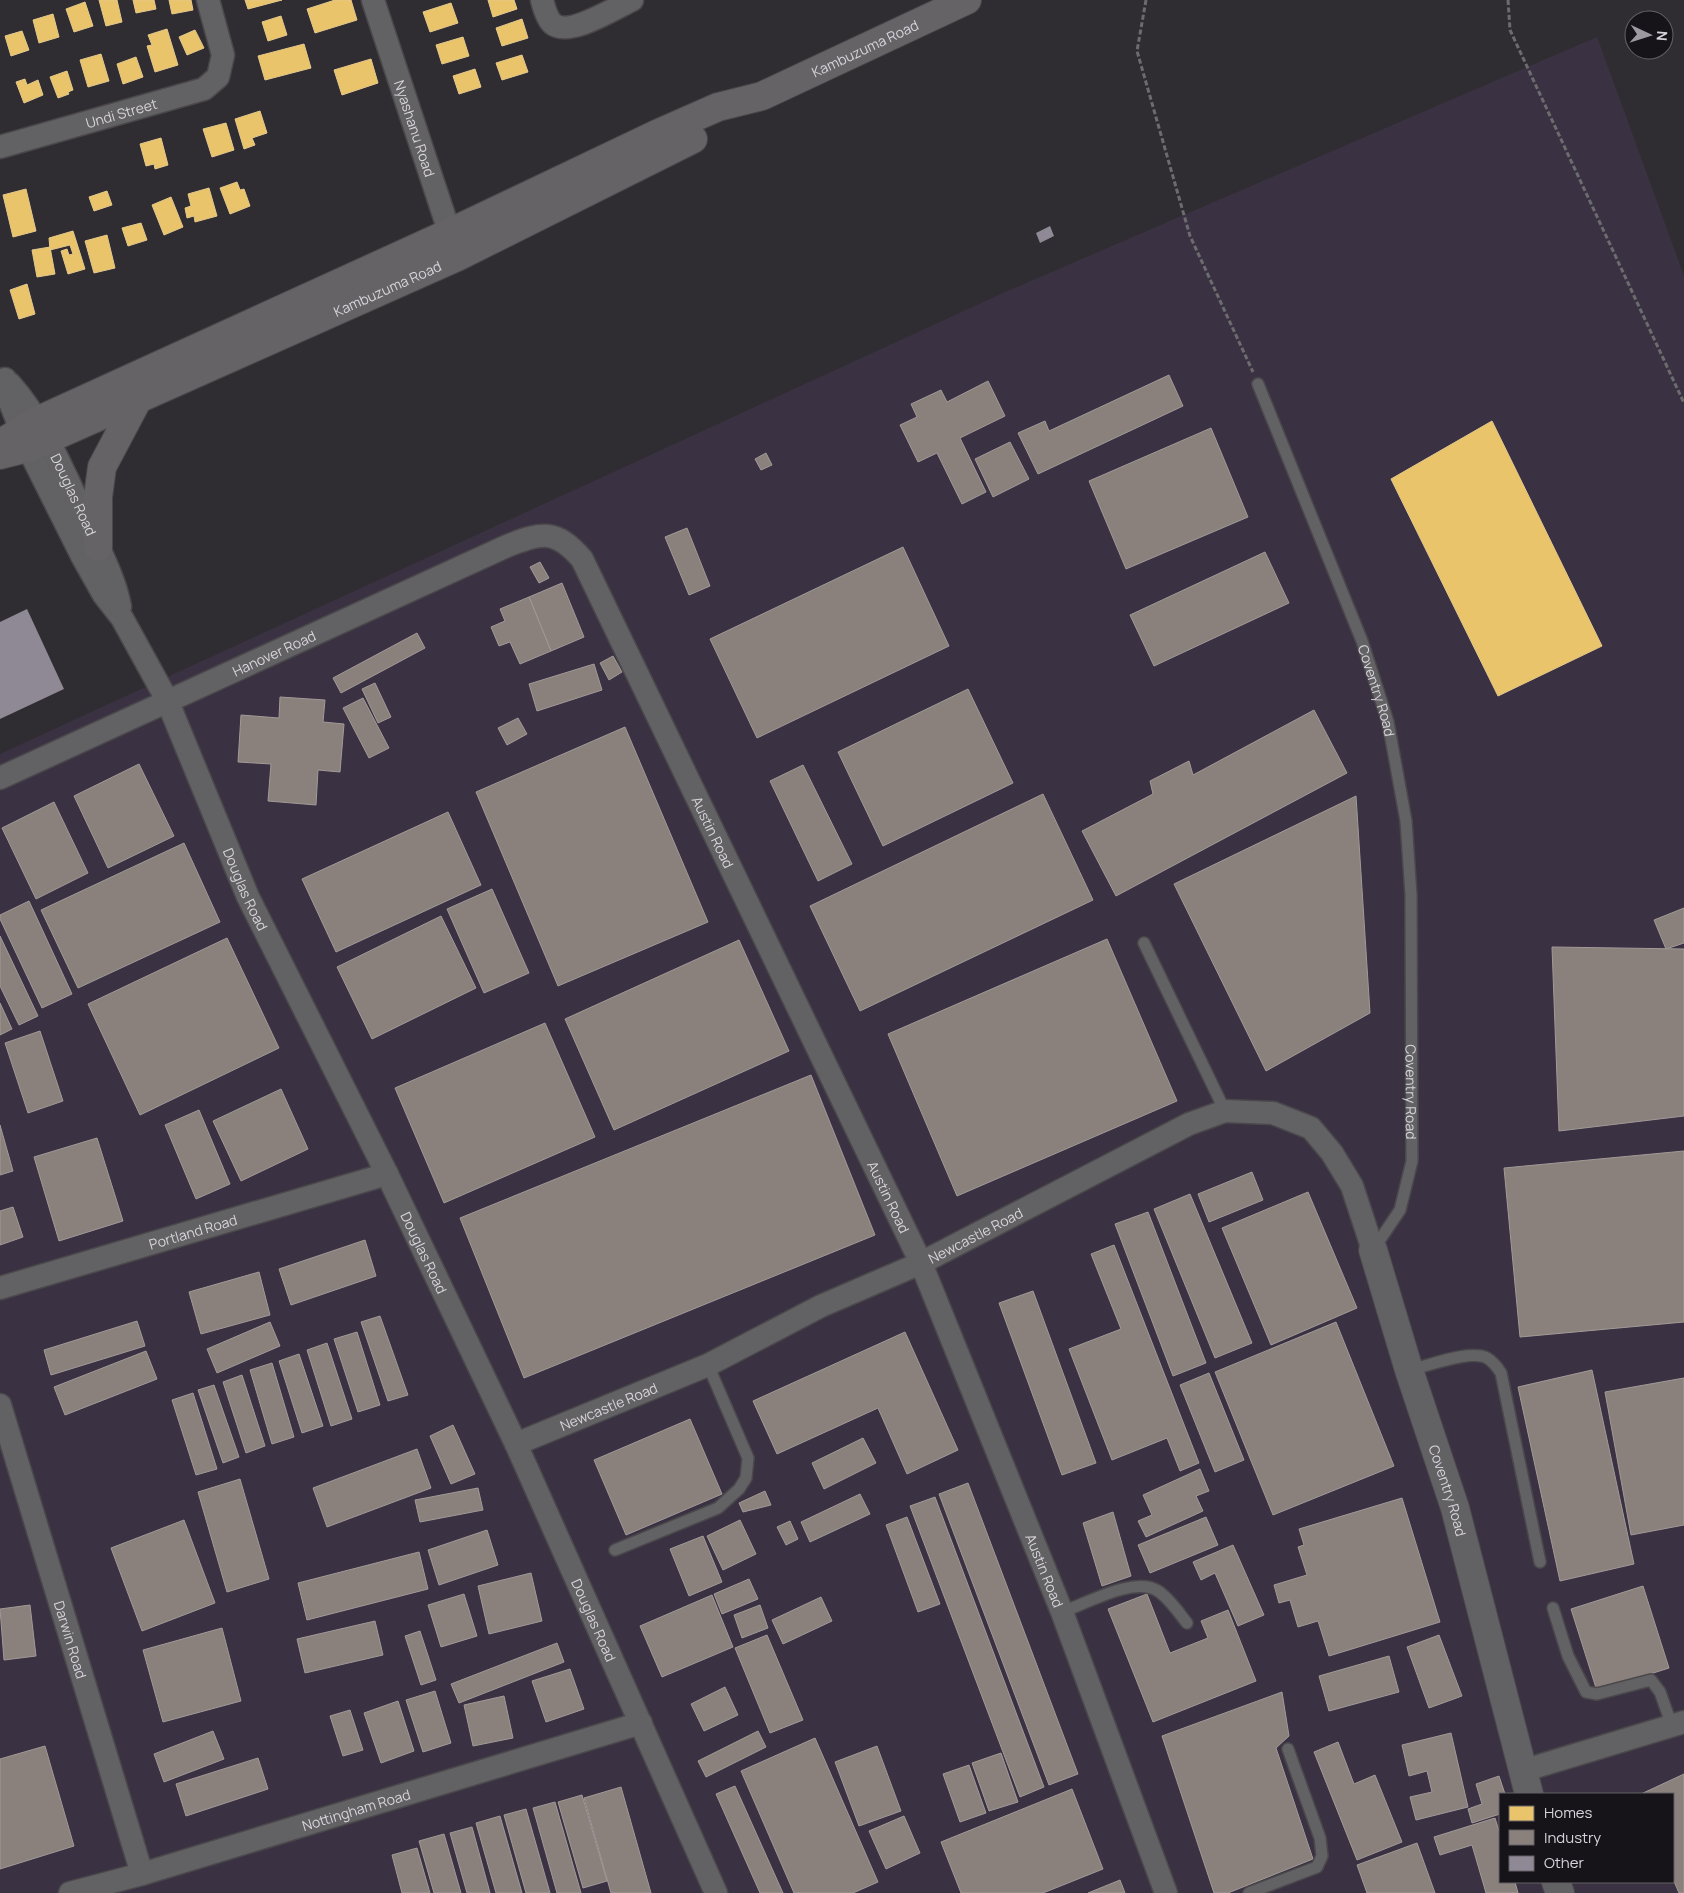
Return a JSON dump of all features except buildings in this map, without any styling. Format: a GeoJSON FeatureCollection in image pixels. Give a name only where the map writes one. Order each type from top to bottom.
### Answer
{"type":"FeatureCollection","features":[{"type":"Feature","properties":{"kind":"main road","name":"Kambuzuma Road"},"geometry":{"type":"LineString","coordinates":[[0,455],[33,435],[726,124],[762,96],[967,0]]}},
{"type":"Feature","properties":{"kind":"main road","name":"Kambuzuma Road"},"geometry":{"type":"LineString","coordinates":[[0,449],[6,440],[33,435],[138,399],[453,245]]}},
{"type":"Feature","properties":{"kind":"main road"},"geometry":{"type":"LineString","coordinates":[[98,547],[98,497],[102,467],[138,399]]}},
{"type":"Feature","properties":{"kind":"street","name":"Undi Street"},"geometry":{"type":"LineString","coordinates":[[0,147],[204,89],[218,77],[223,55],[208,0]]}},
{"type":"Feature","properties":{"kind":"street","name":"Nyashanu Road"},"geometry":{"type":"LineString","coordinates":[[374,0],[453,245]]}},
{"type":"Feature","properties":{"kind":"street"},"geometry":{"type":"LineString","coordinates":[[542,0],[553,24],[562,29],[573,27],[632,0]]}},
{"type":"Feature","properties":{"kind":"street","name":"Douglas Road"},"geometry":{"type":"LineString","coordinates":[[2,374],[10,402],[33,435],[98,547],[117,588],[122,618]]}},
{"type":"Feature","properties":{"kind":"street","name":"Douglas Road"},"geometry":{"type":"LineString","coordinates":[[33,435],[82,556],[104,595],[122,618],[167,700],[248,897],[387,1174],[516,1444],[716,1893]]}},
{"type":"Feature","properties":{"kind":"street","name":"Hanover Road"},"geometry":{"type":"LineString","coordinates":[[0,778],[507,546],[529,537],[550,535]]}},
{"type":"Feature","properties":{"kind":"street","name":"Austin Road"},"geometry":{"type":"LineString","coordinates":[[550,535],[567,542],[582,559],[921,1263],[1062,1612],[1166,1893]]}},
{"type":"Feature","properties":{"kind":"street","name":"Newcastle Road"},"geometry":{"type":"LineString","coordinates":[[516,1444],[708,1365],[821,1306],[921,1263],[1189,1124],[1225,1111],[1273,1114],[1311,1128],[1332,1152],[1352,1186],[1373,1250]]}},
{"type":"Feature","properties":{"kind":"street","name":"Portland Road"},"geometry":{"type":"LineString","coordinates":[[0,1288],[387,1174]]}},
{"type":"Feature","properties":{"kind":"street","name":"Coventry Road"},"geometry":{"type":"LineString","coordinates":[[1373,1250],[1409,1370],[1455,1508],[1526,1782]]}},
{"type":"Feature","properties":{"kind":"street","name":"Darwin Road"},"geometry":{"type":"LineString","coordinates":[[0,1405],[142,1874]]}},
{"type":"Feature","properties":{"kind":"street","name":"Nottingham Road"},"geometry":{"type":"LineString","coordinates":[[70,1893],[142,1874],[641,1722]]}},
{"type":"Feature","properties":{"kind":"street"},"geometry":{"type":"LineString","coordinates":[[1526,1782],[1678,1724]]}},
{"type":"Feature","properties":{"kind":"lane","name":"Coventry Road"},"geometry":{"type":"LineString","coordinates":[[1258,384],[1362,641],[1388,722],[1406,821],[1411,895],[1412,1161],[1400,1210],[1373,1250]]}},
{"type":"Feature","properties":{"kind":"lane"},"geometry":{"type":"LineString","coordinates":[[1144,943],[1225,1111]]}},
{"type":"Feature","properties":{"kind":"lane"},"geometry":{"type":"LineString","coordinates":[[1409,1370],[1471,1355],[1486,1357],[1495,1364],[1501,1373],[1540,1562]]}},
{"type":"Feature","properties":{"kind":"lane"},"geometry":{"type":"LineString","coordinates":[[615,1550],[718,1508],[739,1489],[746,1478],[748,1458],[708,1365]]}},
{"type":"Feature","properties":{"kind":"lane"},"geometry":{"type":"LineString","coordinates":[[1062,1612],[1134,1585],[1147,1586],[1160,1592],[1187,1623]]}},
{"type":"Feature","properties":{"kind":"lane"},"geometry":{"type":"LineString","coordinates":[[1553,1608],[1568,1656],[1586,1692],[1597,1694],[1650,1680],[1657,1685],[1678,1724]]}},
{"type":"Feature","properties":{"kind":"lane"},"geometry":{"type":"LineString","coordinates":[[1249,1893],[1317,1867],[1322,1856],[1320,1838],[1288,1749]]}},
{"type":"Feature","properties":{"kind":"path"},"geometry":{"type":"LineString","coordinates":[[1146,0],[1137,51],[1190,236],[1258,384]]}},
{"type":"Feature","properties":{"kind":"path"},"geometry":{"type":"LineString","coordinates":[[1508,0],[1510,30],[1684,403]]}},
{"type":"Feature","properties":{"kind":"shaded area"},"geometry":{"type":"Polygon","coordinates":[[[1597,37],[1684,276],[1684,1893],[0,1893],[0,754],[1003,293],[1597,37]]]}}]}
